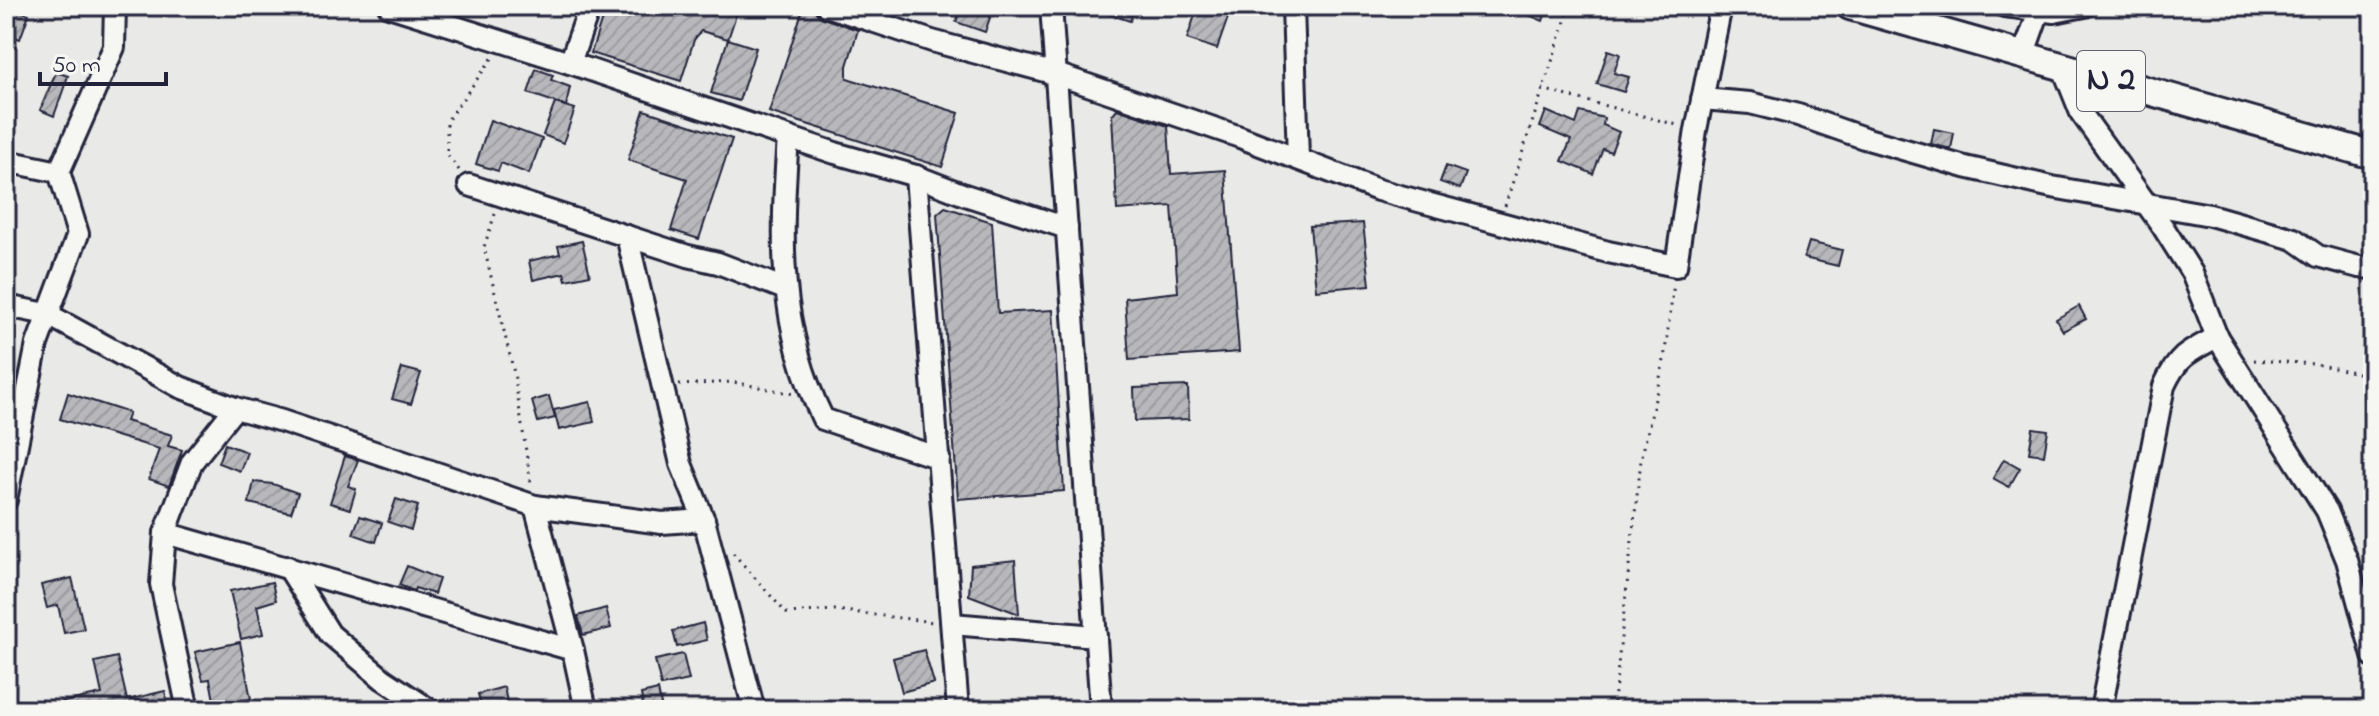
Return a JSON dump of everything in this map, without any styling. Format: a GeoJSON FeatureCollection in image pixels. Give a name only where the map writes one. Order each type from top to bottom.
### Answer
{"type":"FeatureCollection","features":[{"type":"Feature","properties":{"kind":"main road","name":"N 2"},"geometry":{"type":"LineString","coordinates":[[1850,6],[2373,155]]}},
{"type":"Feature","properties":{"kind":"street"},"geometry":{"type":"LineString","coordinates":[[6,500],[28,382],[47,314],[78,234],[59,172],[114,47],[115,6]]}},
{"type":"Feature","properties":{"kind":"street"},"geometry":{"type":"LineString","coordinates":[[389,6],[916,176],[1067,228]]}},
{"type":"Feature","properties":{"kind":"street"},"geometry":{"type":"LineString","coordinates":[[570,63],[590,6]]}},
{"type":"Feature","properties":{"kind":"street"},"geometry":{"type":"LineString","coordinates":[[827,6],[932,41],[1056,74],[1378,190],[1608,252],[1676,266],[1696,130],[1721,6]]}},
{"type":"Feature","properties":{"kind":"street"},"geometry":{"type":"LineString","coordinates":[[1051,6],[1101,710]]}},
{"type":"Feature","properties":{"kind":"street"},"geometry":{"type":"LineString","coordinates":[[1293,6],[1298,159]]}},
{"type":"Feature","properties":{"kind":"street"},"geometry":{"type":"LineString","coordinates":[[2004,6],[2054,12],[2084,6]]}},
{"type":"Feature","properties":{"kind":"street"},"geometry":{"type":"LineString","coordinates":[[2023,56],[2039,11]]}},
{"type":"Feature","properties":{"kind":"street"},"geometry":{"type":"LineString","coordinates":[[2063,68],[2081,113],[2192,273],[2217,337],[2327,511],[2347,560],[2373,656]]}},
{"type":"Feature","properties":{"kind":"street"},"geometry":{"type":"LineString","coordinates":[[1702,99],[1750,103],[1965,167],[2259,228],[2294,239],[2318,256],[2373,268]]}},
{"type":"Feature","properties":{"kind":"street"},"geometry":{"type":"LineString","coordinates":[[788,137],[784,194],[785,289],[798,359],[813,398],[823,419],[939,458]]}},
{"type":"Feature","properties":{"kind":"street"},"geometry":{"type":"LineString","coordinates":[[6,161],[59,172]]}},
{"type":"Feature","properties":{"kind":"street"},"geometry":{"type":"LineString","coordinates":[[916,176],[958,710]]}},
{"type":"Feature","properties":{"kind":"street"},"geometry":{"type":"LineString","coordinates":[[469,185],[718,263],[785,289]]}},
{"type":"Feature","properties":{"kind":"street"},"geometry":{"type":"LineString","coordinates":[[627,236],[681,464],[704,520],[754,710]]}},
{"type":"Feature","properties":{"kind":"street"},"geometry":{"type":"LineString","coordinates":[[6,306],[47,314],[180,387],[235,408],[535,506],[662,523],[704,520]]}},
{"type":"Feature","properties":{"kind":"street"},"geometry":{"type":"LineString","coordinates":[[2101,710],[2164,386],[2174,364],[2217,337]]}},
{"type":"Feature","properties":{"kind":"street"},"geometry":{"type":"LineString","coordinates":[[188,710],[161,584],[165,533],[192,462],[235,408]]}},
{"type":"Feature","properties":{"kind":"street"},"geometry":{"type":"LineString","coordinates":[[535,506],[586,710]]}},
{"type":"Feature","properties":{"kind":"street"},"geometry":{"type":"LineString","coordinates":[[165,533],[573,650]]}},
{"type":"Feature","properties":{"kind":"street"},"geometry":{"type":"LineString","coordinates":[[288,567],[330,634],[383,679],[430,710]]}},
{"type":"Feature","properties":{"kind":"street"},"geometry":{"type":"LineString","coordinates":[[952,624],[1096,636]]}},
{"type":"Feature","properties":{"kind":"path"},"geometry":{"type":"LineString","coordinates":[[1500,221],[1570,6]]}},
{"type":"Feature","properties":{"kind":"path"},"geometry":{"type":"LineString","coordinates":[[469,185],[447,154],[447,121],[502,44]]}},
{"type":"Feature","properties":{"kind":"path"},"geometry":{"type":"LineString","coordinates":[[1542,89],[1696,130]]}},
{"type":"Feature","properties":{"kind":"path"},"geometry":{"type":"LineString","coordinates":[[501,195],[484,247],[514,373],[535,506]]}},
{"type":"Feature","properties":{"kind":"path"},"geometry":{"type":"LineString","coordinates":[[1613,710],[1641,460],[1664,360],[1676,266]]}},
{"type":"Feature","properties":{"kind":"path"},"geometry":{"type":"LineString","coordinates":[[2232,359],[2315,364],[2373,376]]}},
{"type":"Feature","properties":{"kind":"path"},"geometry":{"type":"LineString","coordinates":[[662,386],[733,382],[813,398]]}},
{"type":"Feature","properties":{"kind":"path"},"geometry":{"type":"LineString","coordinates":[[704,520],[786,613],[835,610],[952,624]]}},
{"type":"Feature","properties":{"kind":"building"},"geometry":{"type":"Polygon","coordinates":[[[6,6],[29,14],[20,39],[6,34],[6,6]]]}},
{"type":"Feature","properties":{"kind":"building"},"geometry":{"type":"Polygon","coordinates":[[[606,6],[739,6],[728,39],[701,31],[694,40],[681,81],[591,53],[606,6]]]}},
{"type":"Feature","properties":{"kind":"building"},"geometry":{"type":"Polygon","coordinates":[[[804,6],[814,7],[823,18],[858,30],[847,66],[847,78],[959,113],[942,167],[769,112],[804,6]]]}},
{"type":"Feature","properties":{"kind":"building"},"geometry":{"type":"Polygon","coordinates":[[[962,6],[994,6],[985,32],[956,22],[962,6]]]}},
{"type":"Feature","properties":{"kind":"building"},"geometry":{"type":"Polygon","coordinates":[[[1094,6],[1135,6],[1130,21],[1093,9],[1094,6]]]}},
{"type":"Feature","properties":{"kind":"building"},"geometry":{"type":"Polygon","coordinates":[[[1198,6],[1232,6],[1217,49],[1187,39],[1198,6]]]}},
{"type":"Feature","properties":{"kind":"building"},"geometry":{"type":"Polygon","coordinates":[[[1507,6],[1548,6],[1543,21],[1507,6]]]}},
{"type":"Feature","properties":{"kind":"building"},"geometry":{"type":"Polygon","coordinates":[[[728,39],[756,48],[739,101],[711,93],[728,39]]]}},
{"type":"Feature","properties":{"kind":"building"},"geometry":{"type":"Polygon","coordinates":[[[1608,50],[1620,54],[1614,73],[1629,77],[1624,92],[1597,84],[1608,50]]]}},
{"type":"Feature","properties":{"kind":"building"},"geometry":{"type":"Polygon","coordinates":[[[536,69],[553,75],[551,80],[570,87],[566,106],[528,93],[536,69]]]}},
{"type":"Feature","properties":{"kind":"building"},"geometry":{"type":"Polygon","coordinates":[[[56,72],[68,76],[54,116],[40,110],[56,72]]]}},
{"type":"Feature","properties":{"kind":"building"},"geometry":{"type":"Polygon","coordinates":[[[555,103],[575,109],[563,143],[543,135],[555,103]]]}},
{"type":"Feature","properties":{"kind":"building"},"geometry":{"type":"Polygon","coordinates":[[[1117,109],[1168,126],[1171,174],[1225,170],[1239,352],[1129,360],[1125,298],[1178,292],[1172,206],[1117,210],[1112,115],[1117,109]]]}},
{"type":"Feature","properties":{"kind":"building"},"geometry":{"type":"Polygon","coordinates":[[[644,110],[732,139],[699,239],[671,230],[687,179],[628,160],[644,110]]]}},
{"type":"Feature","properties":{"kind":"building"},"geometry":{"type":"Polygon","coordinates":[[[1546,111],[1576,124],[1580,112],[1604,118],[1603,125],[1619,132],[1611,152],[1603,149],[1593,174],[1562,161],[1571,140],[1540,127],[1546,111]]]}},
{"type":"Feature","properties":{"kind":"building"},"geometry":{"type":"Polygon","coordinates":[[[490,120],[542,139],[529,174],[501,163],[498,171],[476,164],[490,120]]]}},
{"type":"Feature","properties":{"kind":"building"},"geometry":{"type":"Polygon","coordinates":[[[1934,129],[1954,133],[1951,149],[1931,144],[1934,129]]]}},
{"type":"Feature","properties":{"kind":"building"},"geometry":{"type":"Polygon","coordinates":[[[1446,166],[1466,173],[1460,189],[1440,182],[1446,166]]]}},
{"type":"Feature","properties":{"kind":"building"},"geometry":{"type":"Polygon","coordinates":[[[945,207],[992,222],[998,313],[1053,310],[1064,491],[958,499],[937,214],[945,207]]]}},
{"type":"Feature","properties":{"kind":"building"},"geometry":{"type":"Polygon","coordinates":[[[1363,223],[1370,285],[1316,290],[1310,226],[1363,223]]]}},
{"type":"Feature","properties":{"kind":"building"},"geometry":{"type":"Polygon","coordinates":[[[582,241],[590,275],[566,280],[564,273],[533,280],[529,261],[560,254],[558,246],[582,241]]]}},
{"type":"Feature","properties":{"kind":"building"},"geometry":{"type":"Polygon","coordinates":[[[1809,242],[1842,250],[1838,266],[1804,258],[1809,242]]]}},
{"type":"Feature","properties":{"kind":"building"},"geometry":{"type":"Polygon","coordinates":[[[2079,306],[2086,319],[2063,331],[2056,319],[2079,306]]]}},
{"type":"Feature","properties":{"kind":"building"},"geometry":{"type":"Polygon","coordinates":[[[402,368],[421,373],[411,404],[392,399],[402,368]]]}},
{"type":"Feature","properties":{"kind":"building"},"geometry":{"type":"Polygon","coordinates":[[[1188,386],[1189,419],[1135,421],[1134,388],[1188,386]]]}},
{"type":"Feature","properties":{"kind":"building"},"geometry":{"type":"Polygon","coordinates":[[[68,393],[129,413],[126,421],[172,435],[168,446],[182,450],[169,486],[149,479],[159,449],[60,419],[68,393]]]}},
{"type":"Feature","properties":{"kind":"building"},"geometry":{"type":"Polygon","coordinates":[[[549,396],[555,418],[538,422],[532,401],[549,396]]]}},
{"type":"Feature","properties":{"kind":"building"},"geometry":{"type":"Polygon","coordinates":[[[590,402],[594,422],[559,430],[554,410],[590,402]]]}},
{"type":"Feature","properties":{"kind":"building"},"geometry":{"type":"Polygon","coordinates":[[[2033,428],[2048,430],[2044,455],[2029,453],[2033,428]]]}},
{"type":"Feature","properties":{"kind":"building"},"geometry":{"type":"Polygon","coordinates":[[[225,444],[247,452],[240,471],[218,463],[225,444]]]}},
{"type":"Feature","properties":{"kind":"building"},"geometry":{"type":"Polygon","coordinates":[[[345,456],[358,460],[348,486],[356,489],[350,509],[330,503],[345,456]]]}},
{"type":"Feature","properties":{"kind":"building"},"geometry":{"type":"Polygon","coordinates":[[[2004,459],[2020,468],[2009,487],[1993,478],[2004,459]]]}},
{"type":"Feature","properties":{"kind":"building"},"geometry":{"type":"Polygon","coordinates":[[[254,482],[273,484],[298,493],[291,513],[249,503],[254,482]]]}},
{"type":"Feature","properties":{"kind":"building"},"geometry":{"type":"Polygon","coordinates":[[[396,499],[418,506],[411,530],[388,522],[396,499]]]}},
{"type":"Feature","properties":{"kind":"building"},"geometry":{"type":"Polygon","coordinates":[[[360,516],[382,523],[376,542],[353,534],[360,516]]]}},
{"type":"Feature","properties":{"kind":"building"},"geometry":{"type":"Polygon","coordinates":[[[1015,560],[1019,614],[969,595],[971,565],[1015,560]]]}},
{"type":"Feature","properties":{"kind":"building"},"geometry":{"type":"Polygon","coordinates":[[[407,566],[439,579],[434,594],[399,585],[407,566]]]}},
{"type":"Feature","properties":{"kind":"building"},"geometry":{"type":"Polygon","coordinates":[[[72,578],[84,629],[64,633],[58,605],[47,608],[41,585],[72,578]]]}},
{"type":"Feature","properties":{"kind":"building"},"geometry":{"type":"Polygon","coordinates":[[[272,582],[276,600],[257,606],[263,634],[241,639],[230,591],[272,582]]]}},
{"type":"Feature","properties":{"kind":"building"},"geometry":{"type":"Polygon","coordinates":[[[606,608],[611,628],[583,635],[578,616],[606,608]]]}},
{"type":"Feature","properties":{"kind":"building"},"geometry":{"type":"Polygon","coordinates":[[[703,623],[707,640],[677,647],[673,631],[703,623]]]}},
{"type":"Feature","properties":{"kind":"building"},"geometry":{"type":"Polygon","coordinates":[[[240,642],[251,699],[215,706],[210,679],[203,680],[195,652],[240,642]]]}},
{"type":"Feature","properties":{"kind":"building"},"geometry":{"type":"Polygon","coordinates":[[[924,650],[934,683],[902,692],[893,658],[924,650]]]}},
{"type":"Feature","properties":{"kind":"building"},"geometry":{"type":"Polygon","coordinates":[[[683,654],[689,680],[661,686],[655,660],[683,654]]]}},
{"type":"Feature","properties":{"kind":"building"},"geometry":{"type":"Polygon","coordinates":[[[117,657],[127,700],[165,691],[169,710],[54,710],[53,704],[102,694],[95,662],[117,657]]]}},
{"type":"Feature","properties":{"kind":"building"},"geometry":{"type":"Polygon","coordinates":[[[504,687],[508,707],[482,710],[478,694],[504,687]]]}},
{"type":"Feature","properties":{"kind":"building"},"geometry":{"type":"Polygon","coordinates":[[[658,690],[662,710],[644,710],[641,694],[658,690]]]}}]}
